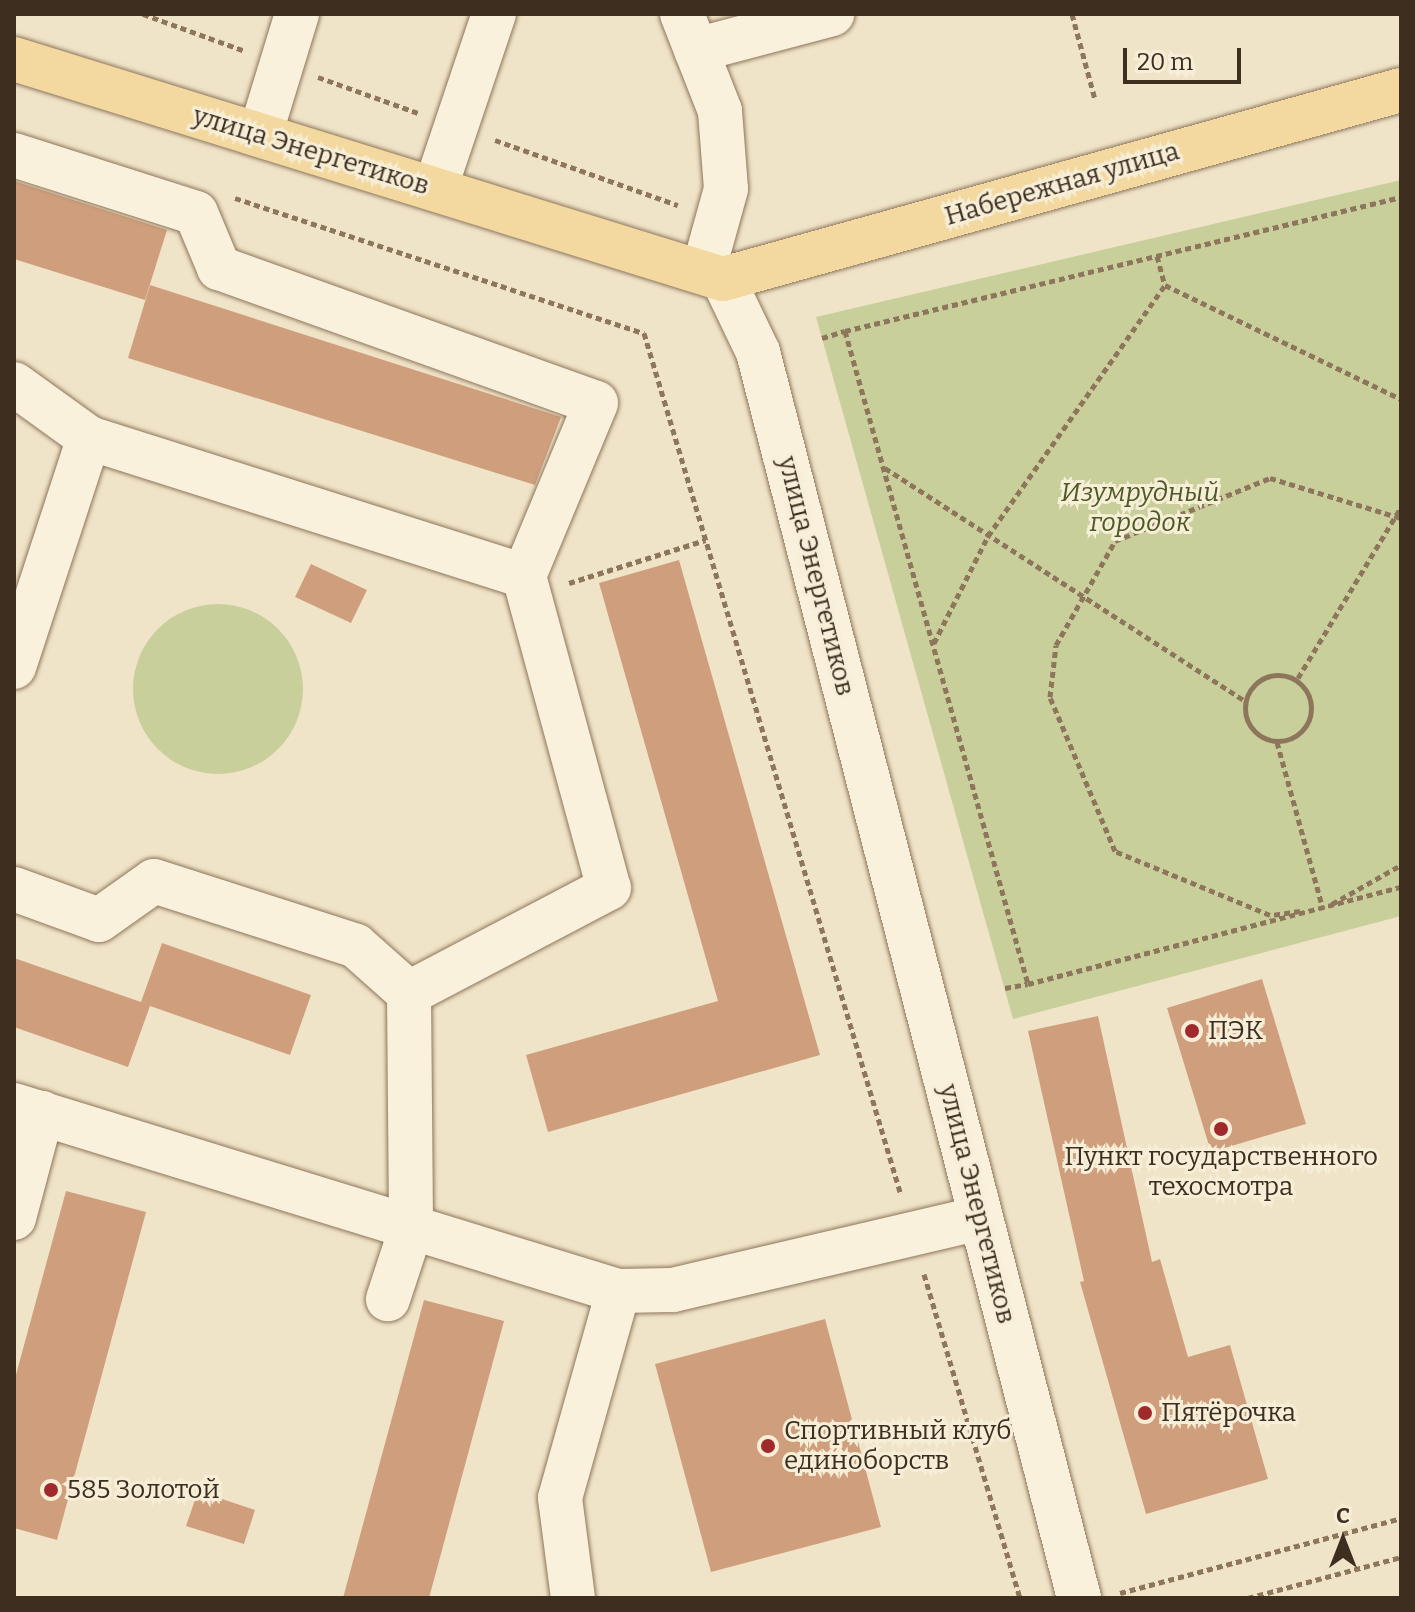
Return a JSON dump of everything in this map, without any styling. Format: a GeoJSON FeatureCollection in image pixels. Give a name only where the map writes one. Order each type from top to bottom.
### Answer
{"type":"FeatureCollection","features":[{"type":"Feature","properties":{"kind":"main road","name":"улица Энергетиков"},"geometry":{"type":"LineString","coordinates":[[14,59],[713,275]]}},
{"type":"Feature","properties":{"kind":"main road","name":"Набережная улица"},"geometry":{"type":"LineString","coordinates":[[713,275],[1401,90]]}},
{"type":"Feature","properties":{"kind":"street"},"geometry":{"type":"LineString","coordinates":[[260,135],[297,14]]}},
{"type":"Feature","properties":{"kind":"street"},"geometry":{"type":"LineString","coordinates":[[435,189],[494,14]]}},
{"type":"Feature","properties":{"kind":"street"},"geometry":{"type":"LineString","coordinates":[[713,275],[726,189],[720,111],[689,32],[832,14]]}},
{"type":"Feature","properties":{"kind":"street"},"geometry":{"type":"LineString","coordinates":[[14,155],[196,213],[219,268],[596,403],[526,586],[609,888],[409,993]]}},
{"type":"Feature","properties":{"kind":"street","name":"улица Энергетиков"},"geometry":{"type":"LineString","coordinates":[[713,275],[758,352],[981,1218],[1096,1596]]}},
{"type":"Feature","properties":{"kind":"street"},"geometry":{"type":"LineString","coordinates":[[14,384],[89,438],[526,586]]}},
{"type":"Feature","properties":{"kind":"street"},"geometry":{"type":"LineString","coordinates":[[14,667],[89,438]]}},
{"type":"Feature","properties":{"kind":"street"},"geometry":{"type":"LineString","coordinates":[[14,889],[99,920],[154,881],[356,946],[409,993],[411,1229],[388,1299]]}},
{"type":"Feature","properties":{"kind":"street"},"geometry":{"type":"LineString","coordinates":[[14,1218],[28,1109],[618,1291],[673,1290],[981,1218]]}},
{"type":"Feature","properties":{"kind":"street"},"geometry":{"type":"LineString","coordinates":[[573,1598],[560,1498],[618,1291]]}},
{"type":"Feature","properties":{"kind":"path"},"geometry":{"type":"LineString","coordinates":[[1072,14],[1095,99]]}},
{"type":"Feature","properties":{"kind":"path"},"geometry":{"type":"LineString","coordinates":[[224,195],[644,333],[1020,1598]]}},
{"type":"Feature","properties":{"kind":"path"},"geometry":{"type":"LineString","coordinates":[[822,338],[1401,197]]}},
{"type":"Feature","properties":{"kind":"path"},"geometry":{"type":"LineString","coordinates":[[1157,256],[1165,285],[1401,399]]}},
{"type":"Feature","properties":{"kind":"path"},"geometry":{"type":"LineString","coordinates":[[933,644],[988,536],[1165,285]]}},
{"type":"Feature","properties":{"kind":"path"},"geometry":{"type":"LineString","coordinates":[[845,331],[1028,984]]}},
{"type":"Feature","properties":{"kind":"path"},"geometry":{"type":"LineString","coordinates":[[884,468],[1245,701]]}},
{"type":"Feature","properties":{"kind":"path"},"geometry":{"type":"LineString","coordinates":[[1399,516],[1270,478],[1115,541],[1056,645],[1050,697],[1115,851],[1270,915],[1323,909],[1401,865]]}},
{"type":"Feature","properties":{"kind":"path"},"geometry":{"type":"LineString","coordinates":[[1298,678],[1399,516],[1401,507]]}},
{"type":"Feature","properties":{"kind":"path"},"geometry":{"type":"LineString","coordinates":[[526,586],[705,540]]}},
{"type":"Feature","properties":{"kind":"path"},"geometry":{"type":"LineString","coordinates":[[1277,674],[1298,678],[1312,708],[1307,726],[1277,742],[1253,733],[1245,701],[1253,684],[1277,674]]}},
{"type":"Feature","properties":{"kind":"path"},"geometry":{"type":"LineString","coordinates":[[1277,742],[1323,909]]}},
{"type":"Feature","properties":{"kind":"path"},"geometry":{"type":"LineString","coordinates":[[1005,988],[1401,887]]}},
{"type":"Feature","properties":{"kind":"path"},"geometry":{"type":"LineString","coordinates":[[1096,1596],[1401,1518]]}},
{"type":"Feature","properties":{"kind":"path"},"geometry":{"type":"LineString","coordinates":[[1248,1598],[1401,1557]]}},
{"type":"Feature","properties":{"kind":"green space","name":"Изумрудный городок"},"geometry":{"type":"Polygon","coordinates":[[[1401,180],[1401,916],[1013,1019],[816,317],[1401,180]]]}},
{"type":"Feature","properties":{"kind":"green space"},"geometry":{"type":"Polygon","coordinates":[[[218,604],[251,610],[278,629],[297,656],[303,689],[297,722],[278,749],[251,768],[218,774],[185,768],[158,749],[139,722],[133,689],[139,656],[158,629],[185,610],[218,604]]]}},
{"type":"Feature","properties":{"kind":"building"},"geometry":{"type":"Polygon","coordinates":[[[14,181],[167,230],[145,300],[14,259],[14,181]]]}},
{"type":"Feature","properties":{"kind":"building"},"geometry":{"type":"Polygon","coordinates":[[[150,285],[561,417],[535,485],[128,358],[150,285]]]}},
{"type":"Feature","properties":{"kind":"building"},"geometry":{"type":"Polygon","coordinates":[[[679,560],[820,1055],[548,1132],[526,1055],[718,1001],[599,583],[679,560]]]}},
{"type":"Feature","properties":{"kind":"building"},"geometry":{"type":"Polygon","coordinates":[[[311,564],[367,590],[351,623],[295,597],[311,564]]]}},
{"type":"Feature","properties":{"kind":"building"},"geometry":{"type":"Polygon","coordinates":[[[162,943],[311,995],[290,1055],[150,1006],[128,1067],[14,1027],[14,958],[141,1002],[162,943]]]}},
{"type":"Feature","properties":{"kind":"building"},"geometry":{"type":"Polygon","coordinates":[[[1262,979],[1306,1124],[1211,1152],[1167,1008],[1262,979]]]}},
{"type":"Feature","properties":{"kind":"building"},"geometry":{"type":"Polygon","coordinates":[[[1098,1016],[1152,1262],[1160,1259],[1188,1357],[1230,1345],[1268,1479],[1146,1514],[1080,1282],[1084,1281],[1028,1031],[1098,1016]]]}},
{"type":"Feature","properties":{"kind":"building"},"geometry":{"type":"Polygon","coordinates":[[[66,1191],[146,1212],[57,1540],[14,1528],[14,1382],[66,1191]]]}},
{"type":"Feature","properties":{"kind":"building"},"geometry":{"type":"Polygon","coordinates":[[[424,1300],[504,1321],[429,1598],[343,1598],[424,1300]]]}},
{"type":"Feature","properties":{"kind":"building","name":"Спортивный клуб единоборств"},"geometry":{"type":"Polygon","coordinates":[[[825,1319],[881,1527],[711,1572],[655,1364],[825,1319]]]}},
{"type":"Feature","properties":{"kind":"building"},"geometry":{"type":"Polygon","coordinates":[[[198,1491],[255,1510],[244,1544],[186,1526],[198,1491]]]}},
{"type":"Feature","properties":{"kind":"place","name":"ПЭК"},"geometry":{"type":"Point","coordinates":[1192,1031]}},
{"type":"Feature","properties":{"kind":"place","name":"Пункт государственного техосмотра"},"geometry":{"type":"Point","coordinates":[1221,1129]}},
{"type":"Feature","properties":{"kind":"place","name":"Пятёрочка"},"geometry":{"type":"Point","coordinates":[1145,1413]}},
{"type":"Feature","properties":{"kind":"place","name":"Спортивный клуб единоборств"},"geometry":{"type":"Point","coordinates":[768,1446]}},
{"type":"Feature","properties":{"kind":"place","name":"585 Золотой"},"geometry":{"type":"Point","coordinates":[51,1490]}}]}
